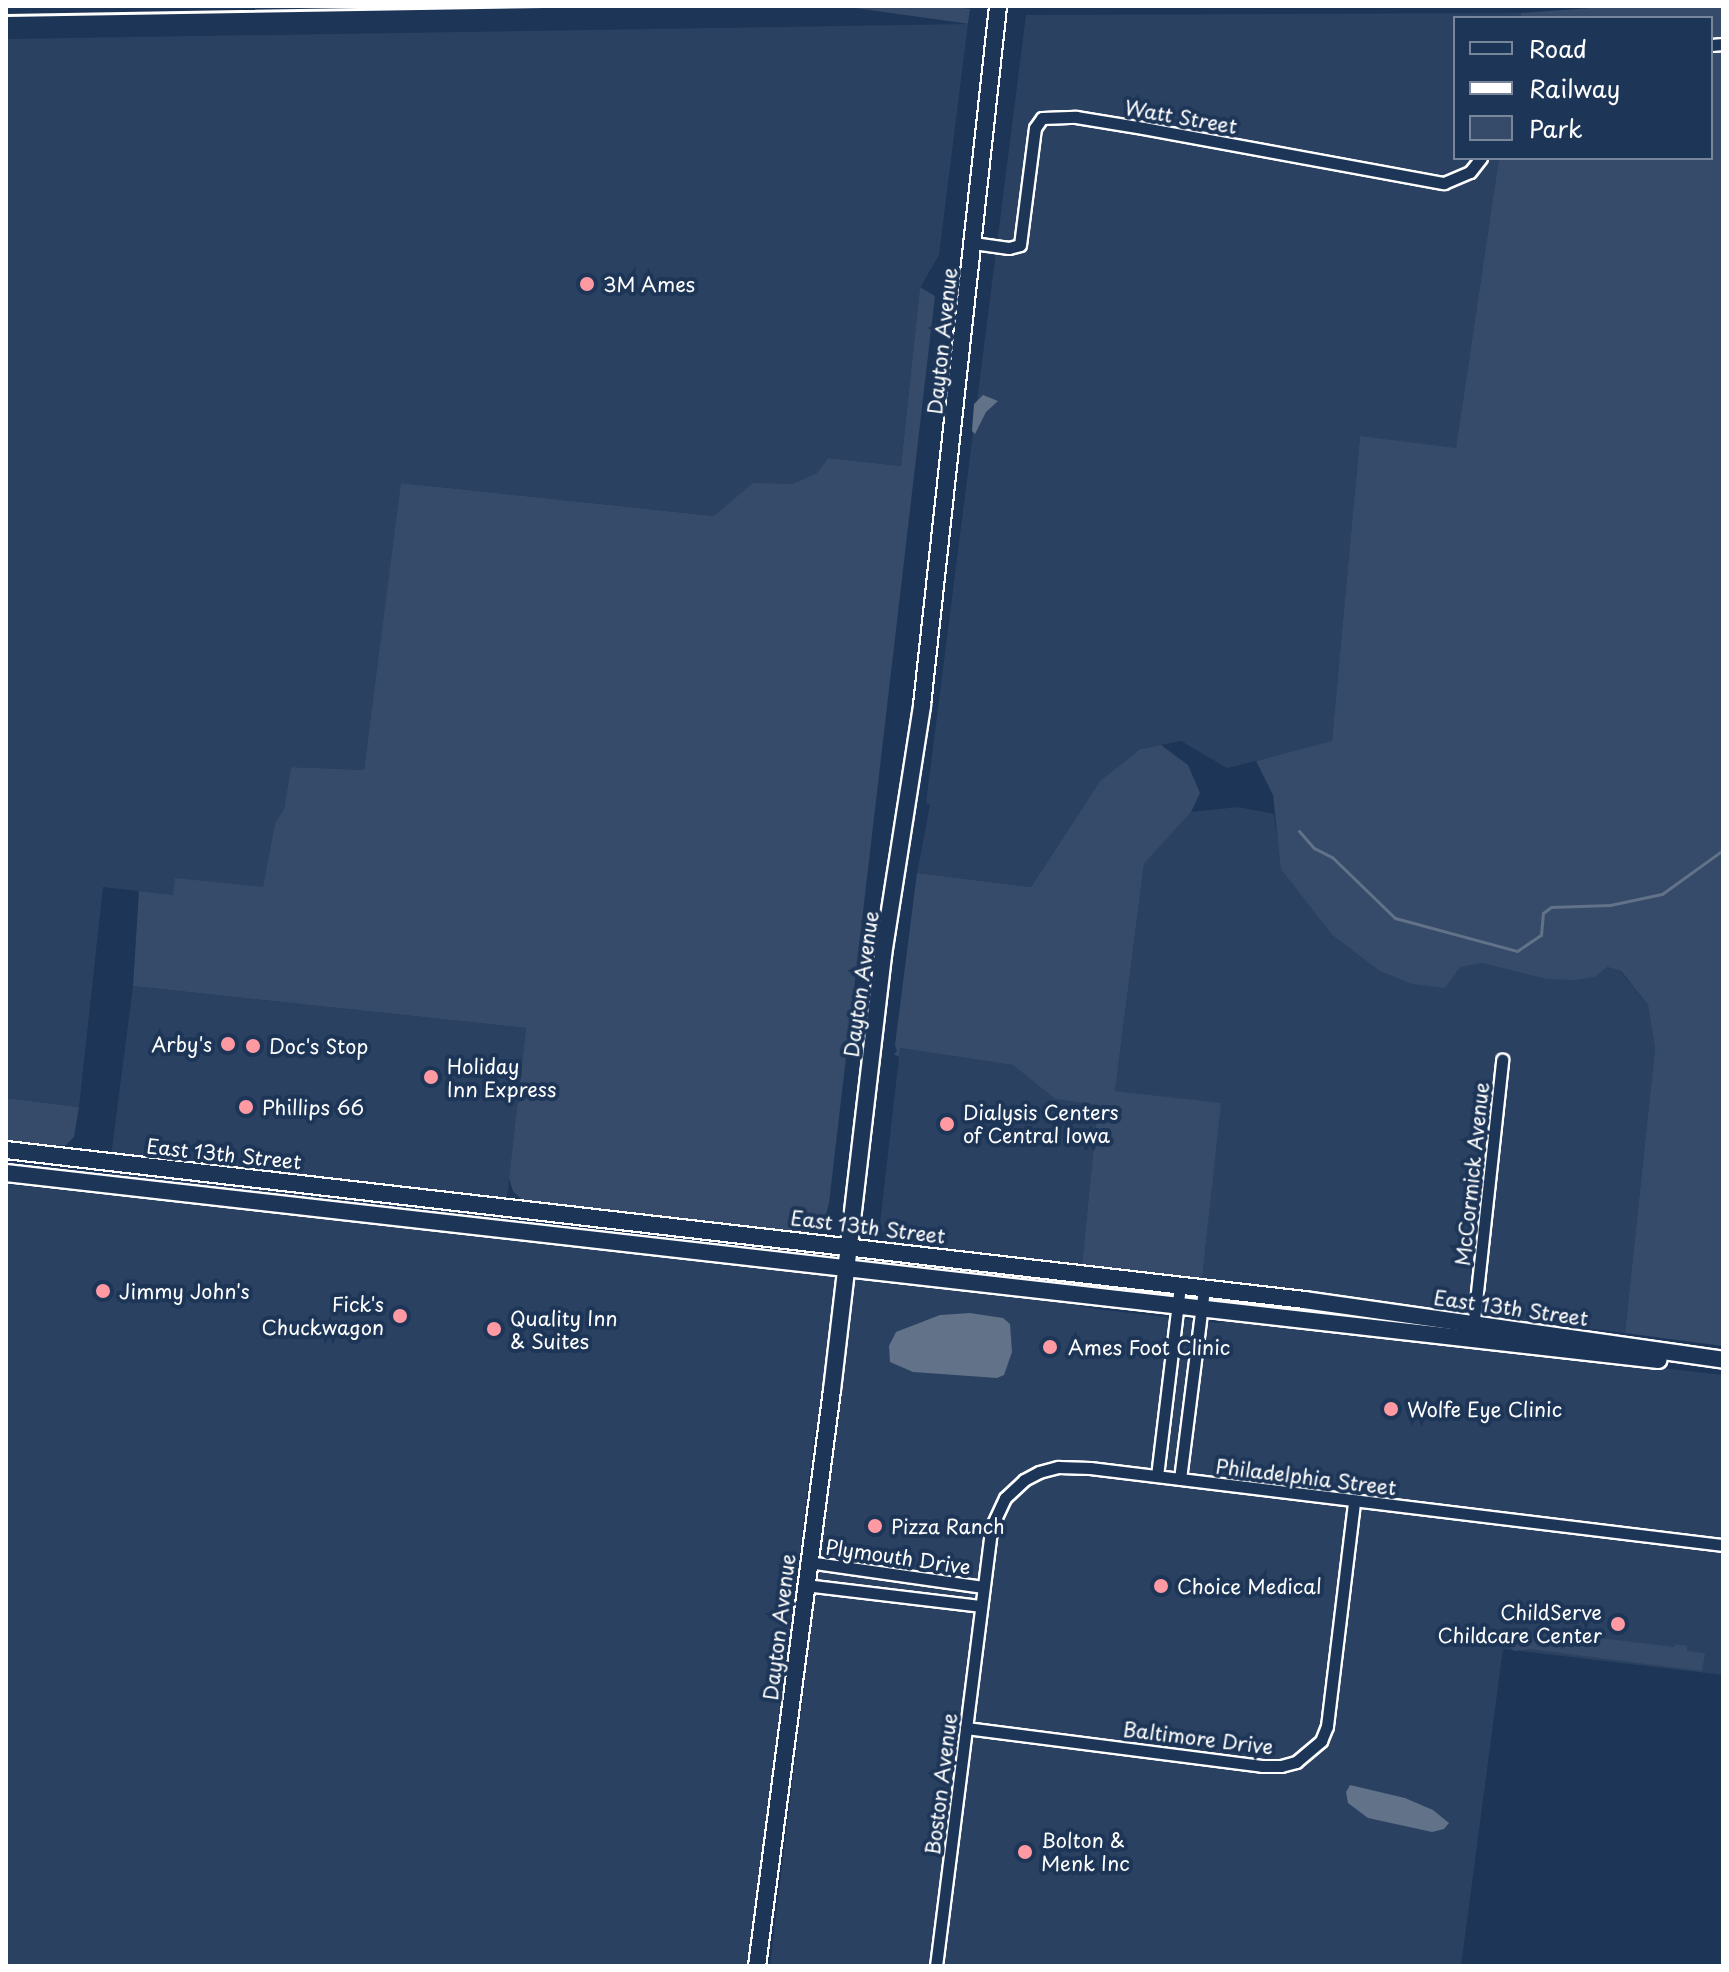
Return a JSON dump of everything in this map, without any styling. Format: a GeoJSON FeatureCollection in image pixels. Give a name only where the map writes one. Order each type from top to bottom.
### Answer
{"type":"FeatureCollection","features":[{"type":"Feature","properties":{"kind":"main road","name":"Dayton Avenue"},"geometry":{"type":"LineString","coordinates":[[757,1966],[847,1266],[883,955],[922,705],[998,6]]}},
{"type":"Feature","properties":{"kind":"main road","name":"East 13th Street"},"geometry":{"type":"LineString","coordinates":[[6,1150],[1180,1285],[1472,1331],[1723,1363]]}},
{"type":"Feature","properties":{"kind":"main road","name":"East 13th Street"},"geometry":{"type":"LineString","coordinates":[[6,1173],[1202,1308],[1472,1331]]}},
{"type":"Feature","properties":{"kind":"street","name":"Watt Street"},"geometry":{"type":"LineString","coordinates":[[973,243],[1009,248],[1020,245],[1035,128],[1042,118],[1076,117],[1444,183],[1470,172],[1479,160]]}},
{"type":"Feature","properties":{"kind":"street","name":"McCormick Avenue"},"geometry":{"type":"LineString","coordinates":[[1472,1331],[1502,1060]]}},
{"type":"Feature","properties":{"kind":"street"},"geometry":{"type":"LineString","coordinates":[[1157,1476],[1180,1285]]}},
{"type":"Feature","properties":{"kind":"street"},"geometry":{"type":"LineString","coordinates":[[1180,1479],[1204,1288]]}},
{"type":"Feature","properties":{"kind":"street","name":"Philadelphia Street"},"geometry":{"type":"LineString","coordinates":[[980,1606],[994,1519],[1005,1498],[1024,1480],[1058,1467],[1157,1476],[1723,1545]]}},
{"type":"Feature","properties":{"kind":"street","name":"Baltimore Drive"},"geometry":{"type":"LineString","coordinates":[[966,1728],[1262,1766],[1296,1762],[1321,1741],[1327,1726],[1354,1502]]}},
{"type":"Feature","properties":{"kind":"street","name":"Plymouth Drive"},"geometry":{"type":"LineString","coordinates":[[808,1562],[983,1587]]}},
{"type":"Feature","properties":{"kind":"street","name":"Plymouth Drive"},"geometry":{"type":"LineString","coordinates":[[805,1585],[980,1606]]}},
{"type":"Feature","properties":{"kind":"street","name":"Boston Avenue"},"geometry":{"type":"LineString","coordinates":[[936,1966],[980,1606]]}},
{"type":"Feature","properties":{"kind":"shaded area"},"geometry":{"type":"Polygon","coordinates":[[[1521,13],[1521,16],[1453,16],[1453,160],[1499,160],[1456,449],[1360,437],[1332,742],[1227,768],[1181,741],[1140,749],[1100,781],[1031,887],[917,873],[930,805],[926,803],[1026,15],[1521,13]]]}},
{"type":"Feature","properties":{"kind":"shaded area"},"geometry":{"type":"Polygon","coordinates":[[[968,24],[939,255],[920,288],[901,466],[828,458],[817,473],[792,484],[753,484],[715,516],[402,483],[364,770],[291,767],[284,810],[275,823],[263,888],[176,879],[173,895],[103,887],[79,1107],[6,1098],[6,39],[968,24]]]}},
{"type":"Feature","properties":{"kind":"shaded area"},"geometry":{"type":"Polygon","coordinates":[[[983,395],[998,401],[986,412],[975,434],[972,431],[974,404],[983,395]]]}},
{"type":"Feature","properties":{"kind":"shaded area"},"geometry":{"type":"Polygon","coordinates":[[[1238,807],[1274,814],[1282,869],[1332,935],[1378,970],[1482,963],[1546,979],[1607,967],[1620,971],[1648,1005],[1655,1048],[1625,1333],[1202,1280],[1220,1104],[1115,1091],[1144,864],[1191,812],[1238,807]]]}},
{"type":"Feature","properties":{"kind":"shaded area"},"geometry":{"type":"Polygon","coordinates":[[[133,986],[526,1028],[503,1234],[1034,1295],[1095,1309],[1218,1323],[1232,1319],[1723,1375],[1723,1675],[1503,1649],[1461,1966],[770,1966],[835,1433],[815,1429],[749,1966],[6,1966],[6,1184],[106,1195],[133,986]]]}},
{"type":"Feature","properties":{"kind":"shaded area"},"geometry":{"type":"Polygon","coordinates":[[[900,1048],[1013,1065],[1055,1099],[1098,1105],[1082,1264],[885,1242],[880,1224],[900,1048]]]}},
{"type":"Feature","properties":{"kind":"shaded area"},"geometry":{"type":"Polygon","coordinates":[[[970,1313],[1003,1318],[1010,1324],[1012,1352],[1004,1375],[997,1378],[913,1372],[890,1362],[889,1346],[896,1332],[940,1315],[970,1313]]]}},
{"type":"Feature","properties":{"kind":"shaded area"},"geometry":{"type":"Polygon","coordinates":[[[1350,1785],[1405,1798],[1433,1810],[1449,1823],[1444,1829],[1432,1832],[1368,1818],[1348,1803],[1346,1792],[1350,1785]]]}},
{"type":"Feature","properties":{"kind":"green space"},"geometry":{"type":"Polygon","coordinates":[[[841,6],[949,6],[970,9],[968,24],[841,6]]]}},
{"type":"Feature","properties":{"kind":"green space"},"geometry":{"type":"Polygon","coordinates":[[[1619,6],[1723,6],[1723,1346],[1625,1333],[1655,1048],[1648,1005],[1621,971],[1607,967],[1595,977],[1546,979],[1482,963],[1460,967],[1445,988],[1412,984],[1378,970],[1332,935],[1281,869],[1273,795],[1256,761],[1332,741],[1360,436],[1456,448],[1499,160],[1713,160],[1713,16],[1521,16],[1521,13],[1619,6]]]}},
{"type":"Feature","properties":{"kind":"green space"},"geometry":{"type":"Polygon","coordinates":[[[920,287],[935,296],[829,1203],[822,1230],[806,1233],[527,1202],[520,1198],[513,1191],[509,1178],[526,1028],[133,986],[139,891],[173,895],[175,878],[263,887],[275,823],[284,809],[291,767],[364,770],[401,483],[714,516],[753,483],[792,484],[817,473],[828,458],[901,466],[920,287]]]}},
{"type":"Feature","properties":{"kind":"green space"},"geometry":{"type":"Polygon","coordinates":[[[1161,745],[1188,765],[1200,793],[1191,812],[1144,864],[1115,1091],[1221,1103],[1202,1280],[1082,1264],[1098,1105],[1055,1099],[1013,1065],[900,1048],[899,1057],[894,1054],[897,1051],[895,1045],[917,873],[1031,887],[1100,781],[1140,749],[1161,745]]]}},
{"type":"Feature","properties":{"kind":"green space"},"geometry":{"type":"Polygon","coordinates":[[[6,1098],[79,1107],[74,1137],[66,1145],[52,1146],[6,1140],[6,1098]]]}},
{"type":"Feature","properties":{"kind":"green space"},"geometry":{"type":"Polygon","coordinates":[[[1534,1630],[1687,1646],[1687,1651],[1705,1653],[1702,1671],[1529,1649],[1514,1651],[1511,1648],[1514,1631],[1523,1632],[1532,1640],[1534,1630]]]}},
{"type":"Feature","properties":{"kind":"waterway"},"geometry":{"type":"LineString","coordinates":[[1299,831],[1314,848],[1332,857],[1395,918],[1517,951],[1541,935],[1543,913],[1551,907],[1610,905],[1662,894],[1723,850]]}},
{"type":"Feature","properties":{"kind":"railway"},"geometry":{"type":"LineString","coordinates":[[6,15],[544,6]]}},
{"type":"Feature","properties":{"kind":"place","name":"3M Ames"},"geometry":{"type":"Point","coordinates":[587,284]}},
{"type":"Feature","properties":{"kind":"place","name":"Arby's"},"geometry":{"type":"Point","coordinates":[228,1044]}},
{"type":"Feature","properties":{"kind":"place","name":"Doc's Stop"},"geometry":{"type":"Point","coordinates":[253,1046]}},
{"type":"Feature","properties":{"kind":"place","name":"Holiday Inn Express"},"geometry":{"type":"Point","coordinates":[431,1077]}},
{"type":"Feature","properties":{"kind":"place","name":"Phillips 66"},"geometry":{"type":"Point","coordinates":[246,1107]}},
{"type":"Feature","properties":{"kind":"place","name":"Dialysis Centers of Central Iowa"},"geometry":{"type":"Point","coordinates":[947,1124]}},
{"type":"Feature","properties":{"kind":"place","name":"Jimmy John's"},"geometry":{"type":"Point","coordinates":[103,1291]}},
{"type":"Feature","properties":{"kind":"place","name":"Fick's Chuckwagon"},"geometry":{"type":"Point","coordinates":[400,1316]}},
{"type":"Feature","properties":{"kind":"place","name":"Quality Inn & Suites"},"geometry":{"type":"Point","coordinates":[494,1329]}},
{"type":"Feature","properties":{"kind":"place","name":"Ames Foot Clinic"},"geometry":{"type":"Point","coordinates":[1050,1347]}},
{"type":"Feature","properties":{"kind":"place","name":"Wolfe Eye Clinic"},"geometry":{"type":"Point","coordinates":[1391,1409]}},
{"type":"Feature","properties":{"kind":"place","name":"Pizza Ranch"},"geometry":{"type":"Point","coordinates":[875,1526]}},
{"type":"Feature","properties":{"kind":"place","name":"Choice Medical"},"geometry":{"type":"Point","coordinates":[1161,1586]}},
{"type":"Feature","properties":{"kind":"place","name":"ChildServe Childcare Center"},"geometry":{"type":"Point","coordinates":[1618,1624]}},
{"type":"Feature","properties":{"kind":"place","name":"Bolton & Menk Inc"},"geometry":{"type":"Point","coordinates":[1025,1852]}}]}
